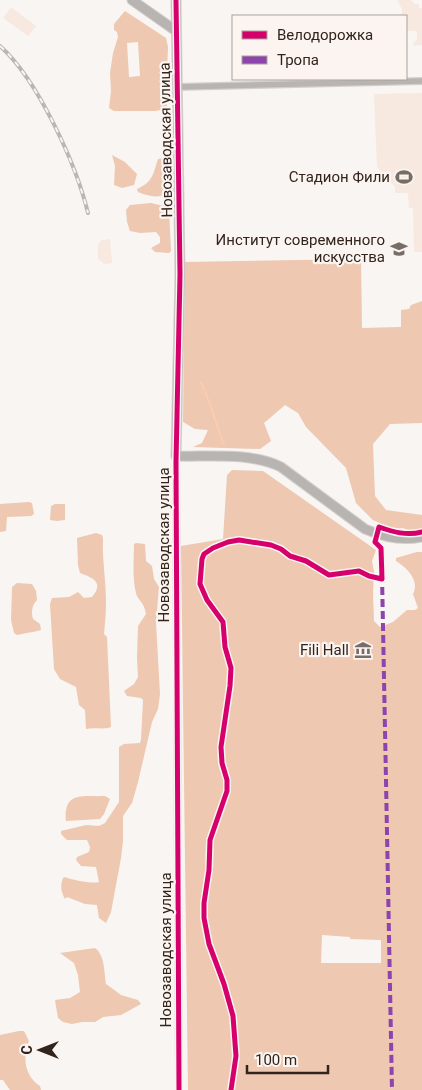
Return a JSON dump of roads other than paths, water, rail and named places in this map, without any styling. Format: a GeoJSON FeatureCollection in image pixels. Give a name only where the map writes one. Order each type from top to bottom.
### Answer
{"type":"FeatureCollection","features":[{"type":"Feature","properties":{"kind":"street"},"geometry":{"type":"LineString","coordinates":[[132,0],[176,31]]}},
{"type":"Feature","properties":{"kind":"street","name":"Новозаводская улица"},"geometry":{"type":"LineString","coordinates":[[176,0],[180,274],[176,456],[179,1090]]}},
{"type":"Feature","properties":{"kind":"street"},"geometry":{"type":"LineString","coordinates":[[177,87],[422,81]]}},
{"type":"Feature","properties":{"kind":"street"},"geometry":{"type":"LineString","coordinates":[[176,456],[250,458],[272,462],[370,531],[391,537],[410,539],[422,537]]}},
{"type":"Feature","properties":{"kind":"waterway"},"geometry":{"type":"LineString","coordinates":[[201,382],[204,389]]}},
{"type":"Feature","properties":{"kind":"waterway"},"geometry":{"type":"LineString","coordinates":[[205,391],[207,397]]}},
{"type":"Feature","properties":{"kind":"waterway"},"geometry":{"type":"LineString","coordinates":[[208,399],[224,445]]}},
{"type":"Feature","properties":{"kind":"railway"},"geometry":{"type":"LineString","coordinates":[[0,46],[28,80],[54,124],[75,171],[88,213]]}},
{"type":"Feature","properties":{"kind":"place","name":"Стадион Фили"},"geometry":{"type":"Point","coordinates":[404,177]}},
{"type":"Feature","properties":{"kind":"place","name":"Институт современного искусства"},"geometry":{"type":"Point","coordinates":[399,249]}},
{"type":"Feature","properties":{"kind":"place","name":"Fili Hall"},"geometry":{"type":"Point","coordinates":[363,650]}}]}
